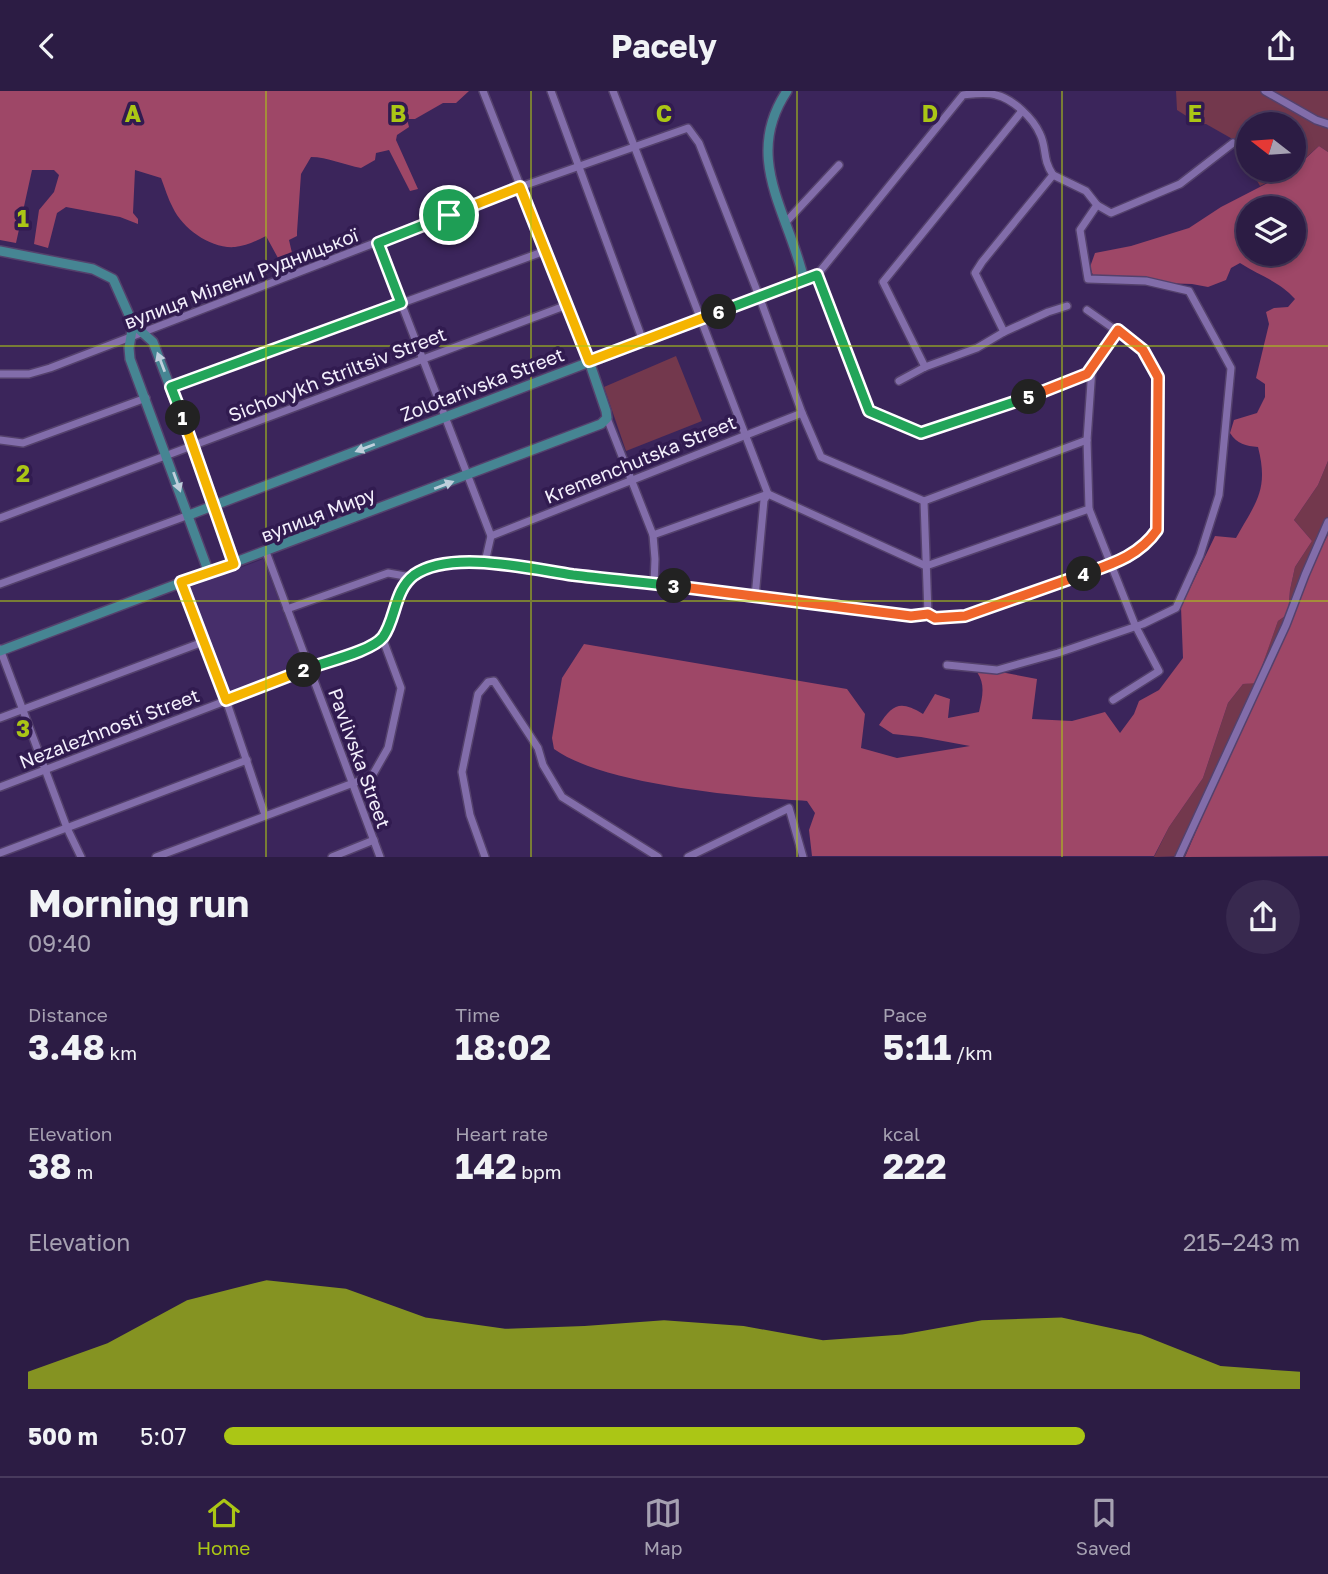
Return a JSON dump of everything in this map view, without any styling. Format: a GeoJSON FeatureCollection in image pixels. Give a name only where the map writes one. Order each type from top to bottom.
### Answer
{"type":"FeatureCollection","features":[{"type":"Feature","properties":{"kind":"main road"},"geometry":{"type":"LineString","coordinates":[[786,91],[771,123],[767,156],[774,192],[804,280]]}},
{"type":"Feature","properties":{"kind":"main road"},"geometry":{"type":"LineString","coordinates":[[0,251],[79,266],[107,274],[113,279],[133,324],[153,342],[234,564]]}},
{"type":"Feature","properties":{"kind":"main road","name":"Zolotarivska Street"},"geometry":{"type":"LineString","coordinates":[[189,515],[804,280]]}},
{"type":"Feature","properties":{"kind":"main road"},"geometry":{"type":"LineString","coordinates":[[133,324],[130,359],[209,573]]}},
{"type":"Feature","properties":{"kind":"main road"},"geometry":{"type":"LineString","coordinates":[[589,361],[607,418]]}},
{"type":"Feature","properties":{"kind":"main road","name":"вулиця Миру"},"geometry":{"type":"LineString","coordinates":[[0,650],[467,476],[601,424],[607,418]]}},
{"type":"Feature","properties":{"kind":"street"},"geometry":{"type":"LineString","coordinates":[[483,91],[589,361]]}},
{"type":"Feature","properties":{"kind":"street"},"geometry":{"type":"LineString","coordinates":[[551,91],[643,341]]}},
{"type":"Feature","properties":{"kind":"street"},"geometry":{"type":"LineString","coordinates":[[613,91],[768,494],[926,566],[1089,509]]}},
{"type":"Feature","properties":{"kind":"street"},"geometry":{"type":"LineString","coordinates":[[1265,91],[1328,124]]}},
{"type":"Feature","properties":{"kind":"street"},"geometry":{"type":"LineString","coordinates":[[1118,330],[1087,374],[1018,402],[921,433],[869,411],[817,275],[962,95],[995,94],[1011,101],[1041,134],[1045,163],[1053,175],[1086,191],[1097,205],[1111,213],[1180,184],[1233,143]]}},
{"type":"Feature","properties":{"kind":"street"},"geometry":{"type":"LineString","coordinates":[[925,367],[883,282],[1022,111]]}},
{"type":"Feature","properties":{"kind":"street","name":"вулиця Мілени Рудницької"},"geometry":{"type":"LineString","coordinates":[[0,375],[29,374],[50,368],[520,187],[688,128],[699,143],[759,296]]}},
{"type":"Feature","properties":{"kind":"street"},"geometry":{"type":"LineString","coordinates":[[785,223],[839,165]]}},
{"type":"Feature","properties":{"kind":"street"},"geometry":{"type":"LineString","coordinates":[[1004,332],[975,273],[1053,175]]}},
{"type":"Feature","properties":{"kind":"street"},"geometry":{"type":"LineString","coordinates":[[947,665],[997,670],[1058,653],[1155,619],[1176,608],[1200,555],[1219,495],[1231,368],[1189,291],[1146,281],[1088,279],[1080,230],[1097,205]]}},
{"type":"Feature","properties":{"kind":"street"},"geometry":{"type":"LineString","coordinates":[[378,243],[491,536],[485,562]]}},
{"type":"Feature","properties":{"kind":"street"},"geometry":{"type":"LineString","coordinates":[[171,387],[545,251]]}},
{"type":"Feature","properties":{"kind":"street","name":"Zolotarivska Street"},"geometry":{"type":"LineString","coordinates":[[804,280],[817,275]]}},
{"type":"Feature","properties":{"kind":"street"},"geometry":{"type":"LineString","coordinates":[[759,296],[821,457],[924,501],[1087,440]]}},
{"type":"Feature","properties":{"kind":"street","name":"Sichovykh Striltsiv Street"},"geometry":{"type":"LineString","coordinates":[[0,518],[567,305]]}},
{"type":"Feature","properties":{"kind":"street"},"geometry":{"type":"LineString","coordinates":[[899,381],[925,367],[977,348],[1048,312],[1067,306]]}},
{"type":"Feature","properties":{"kind":"street"},"geometry":{"type":"LineString","coordinates":[[159,856],[352,781],[372,776],[388,748],[401,688],[382,637],[400,592],[411,577],[423,570],[485,562],[911,616],[928,614],[935,618],[965,616],[1128,558],[1143,547],[1157,530],[1158,377],[1143,350],[1087,310]]}},
{"type":"Feature","properties":{"kind":"street"},"geometry":{"type":"LineString","coordinates":[[1091,368],[1087,440],[1089,509],[1135,625],[1159,671],[1113,700]]}},
{"type":"Feature","properties":{"kind":"street"},"geometry":{"type":"LineString","coordinates":[[0,440],[23,443],[146,398]]}},
{"type":"Feature","properties":{"kind":"street","name":"Kremenchutska Street"},"geometry":{"type":"LineString","coordinates":[[491,536],[802,413]]}},
{"type":"Feature","properties":{"kind":"street"},"geometry":{"type":"LineString","coordinates":[[607,418],[653,535],[654,584]]}},
{"type":"Feature","properties":{"kind":"street"},"geometry":{"type":"LineString","coordinates":[[653,535],[768,494]]}},
{"type":"Feature","properties":{"kind":"street"},"geometry":{"type":"LineString","coordinates":[[755,597],[764,501],[768,494]]}},
{"type":"Feature","properties":{"kind":"street"},"geometry":{"type":"LineString","coordinates":[[924,501],[928,614]]}},
{"type":"Feature","properties":{"kind":"street","name":"Zolotarivska Street"},"geometry":{"type":"LineString","coordinates":[[0,584],[189,515]]}},
{"type":"Feature","properties":{"kind":"street"},"geometry":{"type":"LineString","coordinates":[[1179,856],[1286,625],[1328,522]]}},
{"type":"Feature","properties":{"kind":"street","name":"Pavlivska Street"},"geometry":{"type":"LineString","coordinates":[[265,552],[380,856]]}},
{"type":"Feature","properties":{"kind":"street"},"geometry":{"type":"LineString","coordinates":[[287,609],[388,573],[411,577]]}},
{"type":"Feature","properties":{"kind":"street"},"geometry":{"type":"LineString","coordinates":[[181,582],[226,700],[265,815]]}},
{"type":"Feature","properties":{"kind":"street","name":"Nezalezhnosti Street"},"geometry":{"type":"LineString","coordinates":[[0,787],[367,647],[382,637]]}},
{"type":"Feature","properties":{"kind":"street"},"geometry":{"type":"LineString","coordinates":[[0,718],[203,642]]}},
{"type":"Feature","properties":{"kind":"street"},"geometry":{"type":"LineString","coordinates":[[0,650],[67,828],[81,856]]}},
{"type":"Feature","properties":{"kind":"street"},"geometry":{"type":"LineString","coordinates":[[485,856],[470,815],[461,772],[478,694],[488,682],[494,681],[538,748],[542,765],[562,797],[658,856]]}},
{"type":"Feature","properties":{"kind":"street"},"geometry":{"type":"LineString","coordinates":[[0,853],[247,760]]}},
{"type":"Feature","properties":{"kind":"street"},"geometry":{"type":"LineString","coordinates":[[688,856],[789,808],[803,856]]}},
{"type":"Feature","properties":{"kind":"street"},"geometry":{"type":"LineString","coordinates":[[332,856],[374,840]]}},
{"type":"Feature","properties":{"kind":"shaded area"},"geometry":{"type":"Polygon","coordinates":[[[0,91],[469,91],[456,103],[443,103],[415,119],[407,119],[409,127],[397,135],[396,140],[418,189],[410,191],[389,150],[376,153],[375,160],[361,168],[311,157],[301,174],[297,236],[289,240],[292,253],[278,258],[266,236],[235,247],[207,241],[191,230],[178,216],[161,178],[135,170],[133,213],[138,224],[120,217],[66,207],[57,213],[48,248],[34,244],[39,210],[54,192],[59,175],[54,170],[32,170],[16,243],[0,240],[0,91]]]}},
{"type":"Feature","properties":{"kind":"shaded area"},"geometry":{"type":"Polygon","coordinates":[[[1176,91],[1328,91],[1328,152],[1319,146],[1306,158],[1306,112],[1236,112],[1236,141],[1206,124],[1199,124],[1177,110],[1176,91]]]}},
{"type":"Feature","properties":{"kind":"shaded area"},"geometry":{"type":"Polygon","coordinates":[[[1319,146],[1328,152],[1328,461],[1318,485],[1294,520],[1312,541],[1295,567],[1288,614],[1278,621],[1256,683],[1243,684],[1228,703],[1203,778],[1169,827],[1154,856],[812,856],[809,830],[815,813],[807,801],[712,792],[639,780],[606,772],[554,749],[552,738],[562,678],[584,644],[847,689],[865,714],[861,748],[897,758],[970,746],[893,734],[879,725],[889,712],[898,706],[923,714],[935,694],[950,699],[948,718],[979,712],[982,687],[977,672],[1006,673],[1037,679],[1032,719],[1072,721],[1105,712],[1120,733],[1134,714],[1139,701],[1159,690],[1183,658],[1181,607],[1215,536],[1236,538],[1259,495],[1262,474],[1258,447],[1242,444],[1230,433],[1234,420],[1257,413],[1265,397],[1265,384],[1256,378],[1269,324],[1266,312],[1274,308],[1288,307],[1295,299],[1276,283],[1245,266],[1306,266],[1306,196],[1242,196],[1270,182],[1306,182],[1306,158],[1319,146]]]}},
{"type":"Feature","properties":{"kind":"shaded area"},"geometry":{"type":"Polygon","coordinates":[[[1236,199],[1236,265],[1231,268],[1226,280],[1208,287],[1192,284],[1095,281],[1090,267],[1095,253],[1131,246],[1189,228],[1236,199]]]}},
{"type":"Feature","properties":{"kind":"shaded area"},"geometry":{"type":"Polygon","coordinates":[[[676,356],[702,421],[626,451],[604,387],[676,356]]]}},
{"type":"Feature","properties":{"kind":"shaded area"},"geometry":{"type":"Polygon","coordinates":[[[1328,461],[1328,535],[1306,576],[1185,856],[1154,857],[1169,827],[1203,778],[1228,703],[1243,684],[1256,682],[1278,621],[1288,614],[1295,567],[1312,541],[1294,520],[1318,485],[1328,461]]]}},
{"type":"Feature","properties":{"kind":"shaded area"},"geometry":{"type":"Polygon","coordinates":[[[1328,535],[1328,856],[1185,857],[1306,576],[1328,535]]]}},
{"type":"Feature","properties":{"kind":"shaded area"},"geometry":{"type":"Polygon","coordinates":[[[263,559],[303,664],[227,692],[187,588],[263,559]]]}},
{"type":"Feature","properties":{"kind":"route"},"geometry":{"type":"LineString","coordinates":[[520,187],[589,361],[817,275],[869,411],[921,433],[1018,402],[1087,374],[1118,330],[1143,350],[1158,377],[1157,530],[1143,547],[1128,558],[965,616],[935,618],[928,614],[911,616],[485,562],[439,566],[423,570],[411,577],[400,592],[382,637],[367,647],[226,700],[181,582],[234,564],[171,387],[401,303],[378,243],[449,215],[520,187]]}}]}
